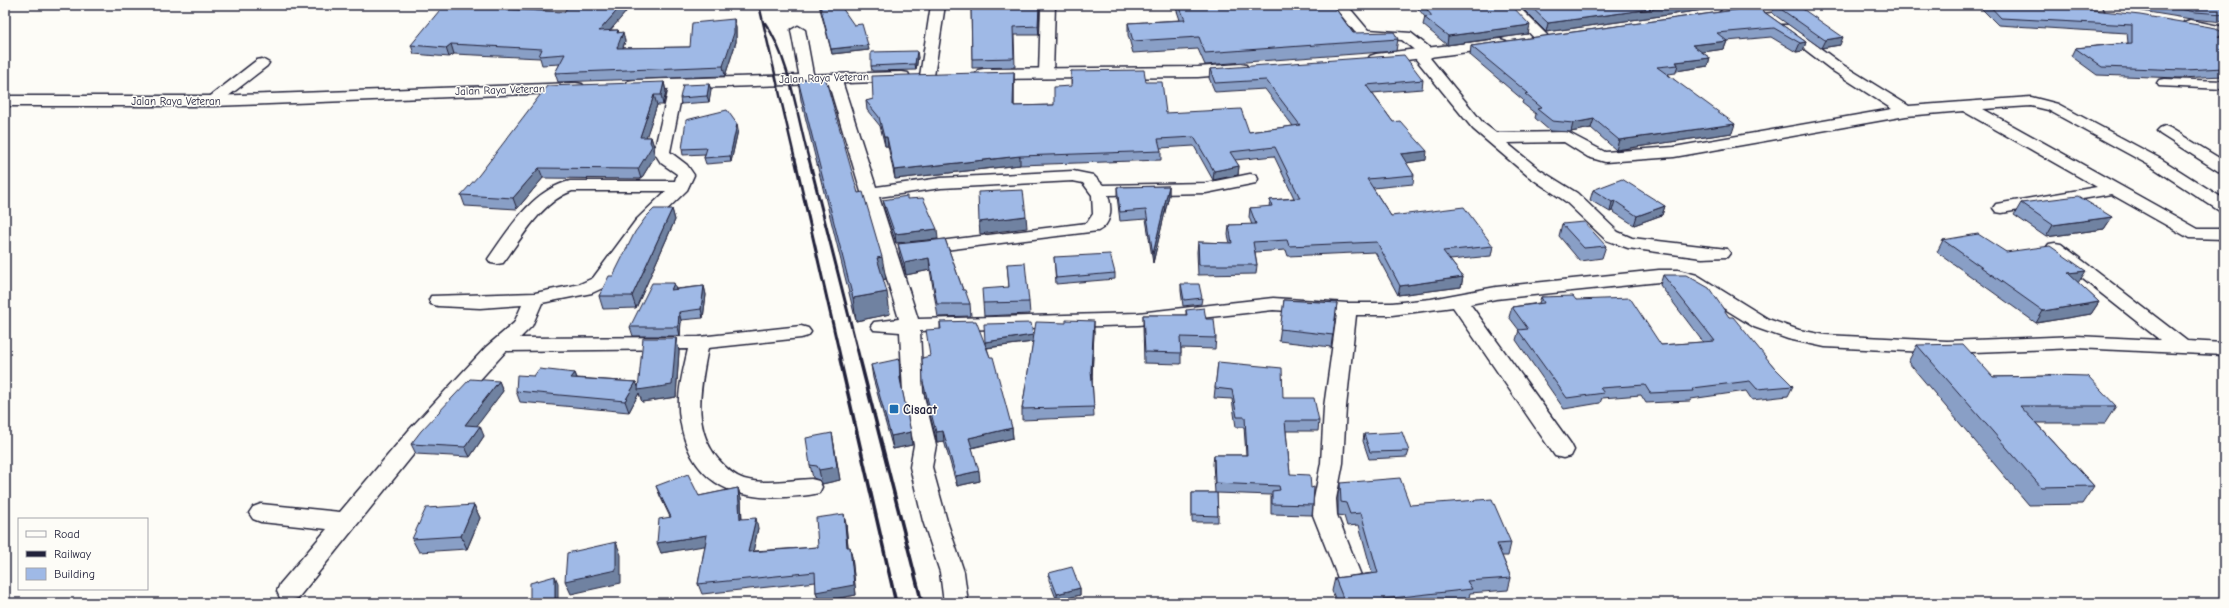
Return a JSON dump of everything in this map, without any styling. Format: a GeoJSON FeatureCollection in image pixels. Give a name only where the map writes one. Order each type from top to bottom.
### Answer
{"type":"FeatureCollection","features":[{"type":"Feature","properties":{"kind":"street"},"geometry":{"type":"LineString","coordinates":[[935,76],[938,5]]}},
{"type":"Feature","properties":{"kind":"street"},"geometry":{"type":"LineString","coordinates":[[1046,74],[1048,5]]}},
{"type":"Feature","properties":{"kind":"street"},"geometry":{"type":"LineString","coordinates":[[1340,5],[1364,34],[1406,36],[1424,54],[1467,115],[1534,173],[1572,197],[1618,239],[1702,253],[1721,253]]}},
{"type":"Feature","properties":{"kind":"street"},"geometry":{"type":"LineString","coordinates":[[1510,5],[1550,37]]}},
{"type":"Feature","properties":{"kind":"street"},"geometry":{"type":"LineString","coordinates":[[1709,14],[1783,5]]}},
{"type":"Feature","properties":{"kind":"street"},"geometry":{"type":"LineString","coordinates":[[1755,8],[1838,68],[1906,111]]}},
{"type":"Feature","properties":{"kind":"street"},"geometry":{"type":"LineString","coordinates":[[2075,9],[2095,8],[2113,13]]}},
{"type":"Feature","properties":{"kind":"street"},"geometry":{"type":"LineString","coordinates":[[2173,23],[2224,32]]}},
{"type":"Feature","properties":{"kind":"street"},"geometry":{"type":"LineString","coordinates":[[798,30],[807,79]]}},
{"type":"Feature","properties":{"kind":"street"},"geometry":{"type":"LineString","coordinates":[[1362,61],[1550,37]]}},
{"type":"Feature","properties":{"kind":"street"},"geometry":{"type":"LineString","coordinates":[[213,101],[262,63]]}},
{"type":"Feature","properties":{"kind":"street"},"geometry":{"type":"LineString","coordinates":[[964,75],[1198,72],[1253,68]]}},
{"type":"Feature","properties":{"kind":"street","name":"Jalan Raya Veteran"},"geometry":{"type":"LineString","coordinates":[[617,86],[935,76]]}},
{"type":"Feature","properties":{"kind":"street"},"geometry":{"type":"LineString","coordinates":[[834,78],[910,324],[910,361],[913,392],[925,445],[922,467],[935,521],[952,572],[956,603]]}},
{"type":"Feature","properties":{"kind":"street"},"geometry":{"type":"LineString","coordinates":[[438,300],[480,302],[535,299],[585,288],[600,282],[642,224],[681,186],[686,175],[684,170],[664,158],[662,152],[677,83]]}},
{"type":"Feature","properties":{"kind":"street"},"geometry":{"type":"LineString","coordinates":[[2164,83],[2224,85]]}},
{"type":"Feature","properties":{"kind":"street","name":"Jalan Raya Veteran"},"geometry":{"type":"LineString","coordinates":[[5,101],[213,101],[594,87]]}},
{"type":"Feature","properties":{"kind":"street"},"geometry":{"type":"LineString","coordinates":[[1492,138],[1567,137],[1600,156],[1636,155],[1693,149],[1906,111],[2022,100],[2053,107],[2155,162],[2224,206]]}},
{"type":"Feature","properties":{"kind":"street"},"geometry":{"type":"LineString","coordinates":[[1964,105],[2195,234],[2224,234]]}},
{"type":"Feature","properties":{"kind":"street"},"geometry":{"type":"LineString","coordinates":[[2165,131],[2224,168]]}},
{"type":"Feature","properties":{"kind":"street"},"geometry":{"type":"LineString","coordinates":[[869,193],[941,183],[1073,176],[1090,180],[1104,190],[1206,188],[1250,179]]}},
{"type":"Feature","properties":{"kind":"street"},"geometry":{"type":"LineString","coordinates":[[496,259],[540,205],[556,190],[570,186],[681,186]]}},
{"type":"Feature","properties":{"kind":"street"},"geometry":{"type":"LineString","coordinates":[[2002,208],[2113,189]]}},
{"type":"Feature","properties":{"kind":"street"},"geometry":{"type":"LineString","coordinates":[[888,251],[983,242],[1095,227],[1102,214],[1104,190]]}},
{"type":"Feature","properties":{"kind":"street"},"geometry":{"type":"LineString","coordinates":[[2054,248],[2176,343]]}},
{"type":"Feature","properties":{"kind":"street"},"geometry":{"type":"LineString","coordinates":[[881,326],[910,324],[1138,319],[1273,304],[1348,309],[1392,309],[1496,293],[1659,276],[1678,276],[1690,279],[1706,287],[1761,323],[1795,335],[1826,341],[1947,347],[2042,342],[2176,343],[2224,349]]}},
{"type":"Feature","properties":{"kind":"street"},"geometry":{"type":"LineString","coordinates":[[289,592],[417,435],[493,352],[522,326],[535,299]]}},
{"type":"Feature","properties":{"kind":"street"},"geometry":{"type":"LineString","coordinates":[[1458,300],[1563,450]]}},
{"type":"Feature","properties":{"kind":"street"},"geometry":{"type":"LineString","coordinates":[[1348,309],[1335,407],[1332,463],[1325,499],[1325,515],[1350,578]]}},
{"type":"Feature","properties":{"kind":"street"},"geometry":{"type":"LineString","coordinates":[[502,345],[699,343],[801,332]]}},
{"type":"Feature","properties":{"kind":"street"},"geometry":{"type":"LineString","coordinates":[[699,343],[689,404],[693,429],[702,453],[718,475],[736,485],[752,489],[811,487]]}},
{"type":"Feature","properties":{"kind":"street"},"geometry":{"type":"LineString","coordinates":[[261,513],[347,522]]}},
{"type":"Feature","properties":{"kind":"building"},"geometry":{"type":"Polygon","coordinates":[[[444,5],[506,5],[501,9],[564,12],[569,5],[622,5],[599,31],[618,30],[617,33],[623,32],[617,48],[690,47],[692,23],[734,19],[734,33],[723,66],[555,73],[565,54],[539,56],[542,49],[451,44],[446,48],[411,45],[444,5]]]}},
{"type":"Feature","properties":{"kind":"building"},"geometry":{"type":"Polygon","coordinates":[[[820,5],[840,5],[854,25],[862,24],[868,45],[831,49],[820,5]]]}},
{"type":"Feature","properties":{"kind":"building"},"geometry":{"type":"Polygon","coordinates":[[[971,5],[1039,5],[1038,26],[1013,27],[1014,58],[972,59],[971,5]]]}},
{"type":"Feature","properties":{"kind":"building"},"geometry":{"type":"Polygon","coordinates":[[[1179,5],[1333,5],[1353,33],[1394,32],[1398,39],[1205,53],[1199,37],[1133,41],[1128,23],[1185,20],[1179,5]]]}},
{"type":"Feature","properties":{"kind":"building"},"geometry":{"type":"Polygon","coordinates":[[[1423,5],[1511,5],[1530,25],[1448,36],[1424,17],[1432,16],[1423,5]]]}},
{"type":"Feature","properties":{"kind":"building"},"geometry":{"type":"Polygon","coordinates":[[[1529,5],[1681,5],[1548,23],[1529,5]]]}},
{"type":"Feature","properties":{"kind":"building"},"geometry":{"type":"Polygon","coordinates":[[[1775,5],[1797,5],[1843,37],[1825,40],[1775,5]]]}},
{"type":"Feature","properties":{"kind":"building"},"geometry":{"type":"Polygon","coordinates":[[[1989,5],[2046,5],[2140,15],[2216,28],[2224,34],[2224,37],[2218,36],[2224,41],[2224,68],[2184,70],[2102,67],[2075,48],[2132,43],[2132,25],[2001,18],[1989,5]]]}},
{"type":"Feature","properties":{"kind":"building"},"geometry":{"type":"Polygon","coordinates":[[[2159,5],[2224,5],[2224,14],[2195,12],[2159,5]]]}},
{"type":"Feature","properties":{"kind":"building"},"geometry":{"type":"Polygon","coordinates":[[[1757,7],[1806,42],[1800,43],[1774,28],[1717,33],[1727,41],[1692,45],[1710,58],[1676,62],[1678,65],[1657,67],[1735,124],[1619,140],[1594,119],[1573,123],[1552,121],[1537,109],[1542,108],[1525,94],[1528,93],[1471,46],[1757,7]]]}},
{"type":"Feature","properties":{"kind":"building"},"geometry":{"type":"Polygon","coordinates":[[[917,51],[915,64],[871,66],[871,52],[917,51]]]}},
{"type":"Feature","properties":{"kind":"building"},"geometry":{"type":"Polygon","coordinates":[[[1404,55],[1423,80],[1366,85],[1393,122],[1400,121],[1427,151],[1401,154],[1414,175],[1367,179],[1391,216],[1464,207],[1493,246],[1443,251],[1463,277],[1400,286],[1377,242],[1289,246],[1287,240],[1253,242],[1257,265],[1199,265],[1198,242],[1232,243],[1229,225],[1256,224],[1250,208],[1272,206],[1270,200],[1300,198],[1275,147],[1230,152],[1239,166],[1214,171],[1194,137],[1158,139],[1161,151],[1020,156],[894,170],[887,137],[884,137],[879,117],[866,101],[873,99],[872,76],[1014,72],[1013,106],[1054,105],[1054,87],[1072,86],[1071,71],[1144,70],[1146,82],[1162,82],[1166,113],[1241,109],[1249,132],[1300,125],[1266,80],[1215,83],[1210,69],[1404,55]]]}},
{"type":"Feature","properties":{"kind":"building"},"geometry":{"type":"Polygon","coordinates":[[[825,77],[858,193],[863,192],[882,257],[877,258],[887,292],[853,298],[798,80],[825,77]]]}},
{"type":"Feature","properties":{"kind":"building"},"geometry":{"type":"Polygon","coordinates":[[[664,82],[661,95],[654,95],[640,137],[651,137],[650,142],[652,146],[638,169],[539,168],[513,198],[461,195],[479,175],[547,86],[664,82]]]}},
{"type":"Feature","properties":{"kind":"building"},"geometry":{"type":"Polygon","coordinates":[[[709,84],[707,96],[680,98],[683,85],[709,84]]]}},
{"type":"Feature","properties":{"kind":"building"},"geometry":{"type":"Polygon","coordinates":[[[727,110],[737,124],[730,156],[704,158],[707,148],[682,149],[686,120],[727,110]]]}},
{"type":"Feature","properties":{"kind":"building"},"geometry":{"type":"Polygon","coordinates":[[[1622,179],[1665,206],[1637,216],[1615,201],[1612,202],[1593,190],[1622,179]]]}},
{"type":"Feature","properties":{"kind":"building"},"geometry":{"type":"Polygon","coordinates":[[[1169,186],[1153,254],[1146,210],[1120,212],[1117,187],[1169,186]]]}},
{"type":"Feature","properties":{"kind":"building"},"geometry":{"type":"Polygon","coordinates":[[[1023,190],[1026,216],[979,222],[978,192],[1023,190]]]}},
{"type":"Feature","properties":{"kind":"building"},"geometry":{"type":"Polygon","coordinates":[[[907,196],[907,199],[923,198],[937,229],[895,234],[883,200],[907,196]]]}},
{"type":"Feature","properties":{"kind":"building"},"geometry":{"type":"Polygon","coordinates":[[[2078,196],[2112,217],[2053,225],[2021,203],[2078,196]]]}},
{"type":"Feature","properties":{"kind":"building"},"geometry":{"type":"Polygon","coordinates":[[[654,209],[672,209],[632,296],[599,296],[609,276],[613,276],[635,232],[654,209]]]}},
{"type":"Feature","properties":{"kind":"building"},"geometry":{"type":"Polygon","coordinates":[[[1584,222],[1606,246],[1584,248],[1562,224],[1584,222]]]}},
{"type":"Feature","properties":{"kind":"building"},"geometry":{"type":"Polygon","coordinates":[[[1978,234],[2006,252],[2050,246],[2086,271],[2068,273],[2099,302],[2043,311],[1943,240],[1978,234]]]}},
{"type":"Feature","properties":{"kind":"building"},"geometry":{"type":"Polygon","coordinates":[[[945,239],[963,290],[965,290],[970,304],[937,304],[929,258],[904,263],[898,244],[945,239]]]}},
{"type":"Feature","properties":{"kind":"building"},"geometry":{"type":"Polygon","coordinates":[[[1110,254],[1115,273],[1056,278],[1054,257],[1110,254]]]}},
{"type":"Feature","properties":{"kind":"building"},"geometry":{"type":"Polygon","coordinates":[[[1025,263],[1029,302],[983,303],[982,289],[1009,287],[1007,264],[1025,263]]]}},
{"type":"Feature","properties":{"kind":"building"},"geometry":{"type":"Polygon","coordinates":[[[1663,275],[1686,275],[1709,288],[1729,317],[1733,317],[1774,367],[1793,386],[1757,389],[1750,381],[1693,388],[1694,391],[1650,393],[1645,385],[1600,388],[1604,393],[1567,398],[1518,330],[1528,329],[1512,307],[1544,303],[1541,297],[1573,296],[1576,300],[1630,298],[1661,345],[1715,341],[1663,275]]]}},
{"type":"Feature","properties":{"kind":"building"},"geometry":{"type":"Polygon","coordinates":[[[652,283],[674,283],[671,290],[704,286],[701,309],[679,312],[678,327],[630,327],[652,283]]]}},
{"type":"Feature","properties":{"kind":"building"},"geometry":{"type":"Polygon","coordinates":[[[1181,284],[1199,284],[1202,298],[1184,300],[1181,284]]]}},
{"type":"Feature","properties":{"kind":"building"},"geometry":{"type":"Polygon","coordinates":[[[1284,300],[1337,303],[1333,335],[1280,329],[1284,300]]]}},
{"type":"Feature","properties":{"kind":"building"},"geometry":{"type":"Polygon","coordinates":[[[1204,308],[1206,319],[1214,319],[1216,338],[1180,337],[1181,353],[1145,352],[1143,315],[1187,315],[1186,310],[1204,308]]]}},
{"type":"Feature","properties":{"kind":"building"},"geometry":{"type":"Polygon","coordinates":[[[1066,320],[1094,321],[1091,370],[1094,407],[1022,409],[1036,322],[1066,323],[1066,320]]]}},
{"type":"Feature","properties":{"kind":"building"},"geometry":{"type":"Polygon","coordinates":[[[976,321],[990,357],[993,357],[1012,428],[969,438],[979,471],[956,476],[943,431],[936,432],[923,382],[922,358],[930,356],[926,330],[941,329],[940,322],[976,321]]]}},
{"type":"Feature","properties":{"kind":"building"},"geometry":{"type":"Polygon","coordinates":[[[1031,323],[1033,335],[985,342],[984,324],[1031,323]]]}},
{"type":"Feature","properties":{"kind":"building"},"geometry":{"type":"Polygon","coordinates":[[[643,338],[676,338],[672,385],[638,390],[643,338]]]}},
{"type":"Feature","properties":{"kind":"building"},"geometry":{"type":"Polygon","coordinates":[[[1963,344],[1993,377],[2051,376],[2049,375],[2088,376],[2116,406],[2020,406],[2094,486],[2041,487],[1917,345],[1963,344]]]}},
{"type":"Feature","properties":{"kind":"building"},"geometry":{"type":"Polygon","coordinates":[[[899,359],[900,379],[911,432],[891,436],[871,365],[899,359]]]}},
{"type":"Feature","properties":{"kind":"building"},"geometry":{"type":"Polygon","coordinates":[[[1218,362],[1282,368],[1283,398],[1314,398],[1319,421],[1285,421],[1290,474],[1310,475],[1311,488],[1314,487],[1313,505],[1272,504],[1272,491],[1280,490],[1279,486],[1215,483],[1214,455],[1247,455],[1245,417],[1237,417],[1232,390],[1215,388],[1218,362]]]}},
{"type":"Feature","properties":{"kind":"building"},"geometry":{"type":"Polygon","coordinates":[[[539,369],[575,373],[571,378],[636,382],[625,401],[516,391],[517,375],[534,376],[539,369]]]}},
{"type":"Feature","properties":{"kind":"building"},"geometry":{"type":"Polygon","coordinates":[[[470,379],[499,381],[465,425],[480,426],[465,447],[411,444],[421,431],[470,379]]]}},
{"type":"Feature","properties":{"kind":"building"},"geometry":{"type":"Polygon","coordinates":[[[1402,432],[1409,451],[1370,452],[1364,434],[1402,432]]]}},
{"type":"Feature","properties":{"kind":"building"},"geometry":{"type":"Polygon","coordinates":[[[832,433],[837,467],[819,470],[817,466],[810,465],[806,438],[832,433]]]}},
{"type":"Feature","properties":{"kind":"building"},"geometry":{"type":"Polygon","coordinates":[[[688,474],[699,496],[738,488],[740,519],[756,518],[748,552],[818,547],[816,518],[844,514],[847,547],[850,547],[854,585],[816,592],[815,572],[698,584],[707,535],[657,543],[659,519],[671,517],[656,486],[688,474]]]}},
{"type":"Feature","properties":{"kind":"building"},"geometry":{"type":"Polygon","coordinates":[[[1400,478],[1410,505],[1492,499],[1511,543],[1497,544],[1511,578],[1467,581],[1472,589],[1383,599],[1385,603],[1345,603],[1335,578],[1378,573],[1361,513],[1350,514],[1346,503],[1341,502],[1340,483],[1400,478]]]}},
{"type":"Feature","properties":{"kind":"building"},"geometry":{"type":"Polygon","coordinates":[[[1192,493],[1217,493],[1218,516],[1192,515],[1192,493]]]}},
{"type":"Feature","properties":{"kind":"building"},"geometry":{"type":"Polygon","coordinates":[[[474,505],[461,536],[412,539],[426,508],[474,505]]]}},
{"type":"Feature","properties":{"kind":"building"},"geometry":{"type":"Polygon","coordinates":[[[616,542],[616,570],[565,581],[567,553],[616,542]]]}},
{"type":"Feature","properties":{"kind":"building"},"geometry":{"type":"Polygon","coordinates":[[[1072,567],[1080,588],[1057,594],[1049,573],[1072,567]]]}},
{"type":"Feature","properties":{"kind":"building"},"geometry":{"type":"Polygon","coordinates":[[[555,576],[555,603],[530,603],[530,583],[555,576]]]}},
{"type":"Feature","properties":{"kind":"railway"},"geometry":{"type":"LineString","coordinates":[[759,5],[795,160]]}},
{"type":"Feature","properties":{"kind":"railway"},"geometry":{"type":"LineString","coordinates":[[765,23],[773,37],[787,70],[809,160]]}},
{"type":"Feature","properties":{"kind":"railway"},"geometry":{"type":"LineString","coordinates":[[795,159],[841,360]]}},
{"type":"Feature","properties":{"kind":"railway"},"geometry":{"type":"LineString","coordinates":[[809,159],[860,360]]}},
{"type":"Feature","properties":{"kind":"railway"},"geometry":{"type":"LineString","coordinates":[[840,359],[896,603]]}},
{"type":"Feature","properties":{"kind":"railway"},"geometry":{"type":"LineString","coordinates":[[860,359],[922,603]]}},
{"type":"Feature","properties":{"kind":"place","name":"Cisaat"},"geometry":{"type":"Point","coordinates":[894,409]}}]}
